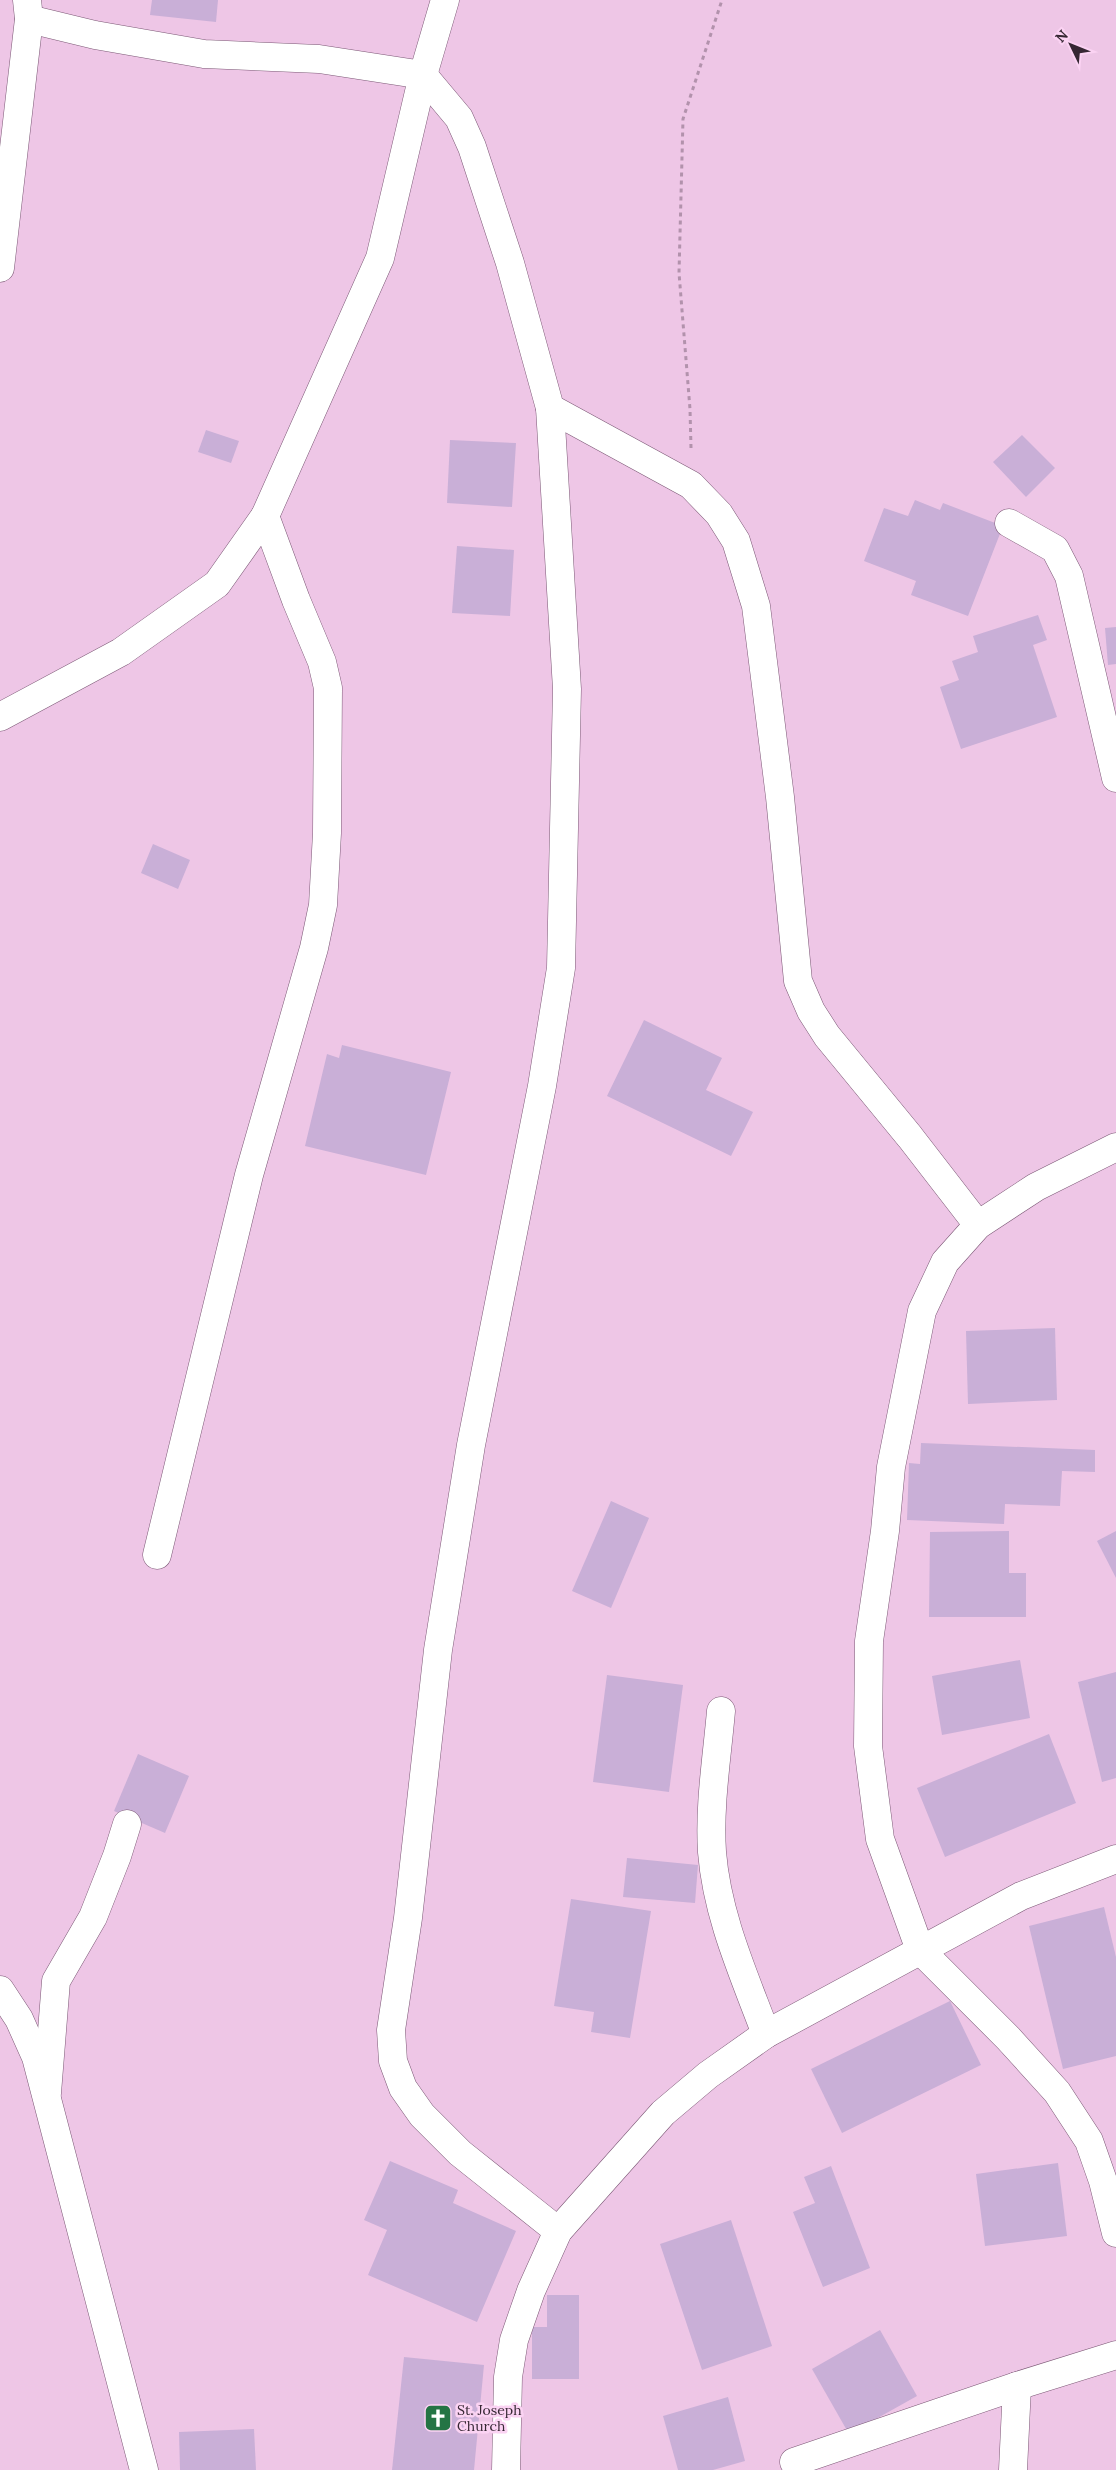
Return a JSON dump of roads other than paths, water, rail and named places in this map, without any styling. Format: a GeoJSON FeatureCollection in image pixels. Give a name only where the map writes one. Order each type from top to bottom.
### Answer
{"type":"FeatureCollection","features":[{"type":"Feature","properties":{"kind":"street"},"geometry":{"type":"LineString","coordinates":[[0,717],[121,652],[217,584],[265,516],[380,258],[423,75],[445,0]]}},
{"type":"Feature","properties":{"kind":"street"},"geometry":{"type":"LineString","coordinates":[[0,268],[28,10],[96,35],[204,54],[319,59],[423,75],[459,118],[472,147],[510,263],[550,408],[567,689],[561,968],[542,1086],[469,1455],[438,1650],[408,1918],[391,2030],[393,2061],[403,2088],[422,2115],[460,2153],[558,2231]]}},
{"type":"Feature","properties":{"kind":"street"},"geometry":{"type":"LineString","coordinates":[[550,408],[691,485],[719,514],[736,540],[756,606],[780,797],[798,981],[810,1010],[827,1036],[910,1137],[978,1225]]}},
{"type":"Feature","properties":{"kind":"street"},"geometry":{"type":"LineString","coordinates":[[157,1555],[248,1175],[314,948],[323,905],[327,833],[328,688],[322,662],[296,600],[265,516]]}},
{"type":"Feature","properties":{"kind":"street"},"geometry":{"type":"LineString","coordinates":[[1009,523],[1055,549],[1069,576],[1116,778]]}},
{"type":"Feature","properties":{"kind":"street"},"geometry":{"type":"LineString","coordinates":[[1116,1147],[1036,1187],[978,1225],[945,1262],[922,1311],[891,1468],[885,1531],[869,1641],[868,1746],[880,1839],[920,1950],[1008,2038],[1057,2092],[1089,2141],[1103,2181],[1116,2233]]}},
{"type":"Feature","properties":{"kind":"street"},"geometry":{"type":"LineString","coordinates":[[721,1711],[713,1796],[712,1852],[720,1904],[734,1949],[766,2034]]}},
{"type":"Feature","properties":{"kind":"street"},"geometry":{"type":"LineString","coordinates":[[46,2100],[56,1981],[93,1917],[117,1856],[126,1824]]}},
{"type":"Feature","properties":{"kind":"street"},"geometry":{"type":"LineString","coordinates":[[506,2470],[508,2377],[514,2340],[530,2290],[558,2231],[663,2113],[708,2074],[766,2034],[1021,1896],[1116,1859]]}},
{"type":"Feature","properties":{"kind":"street"},"geometry":{"type":"LineString","coordinates":[[0,1990],[19,2019],[36,2057],[144,2470]]}},
{"type":"Feature","properties":{"kind":"street"},"geometry":{"type":"LineString","coordinates":[[794,2462],[1017,2386],[1116,2355]]}},
{"type":"Feature","properties":{"kind":"street"},"geometry":{"type":"LineString","coordinates":[[1013,2470],[1017,2386]]}},
{"type":"Feature","properties":{"kind":"place","name":"St. Joseph Church"},"geometry":{"type":"Point","coordinates":[438,2418]}}]}
